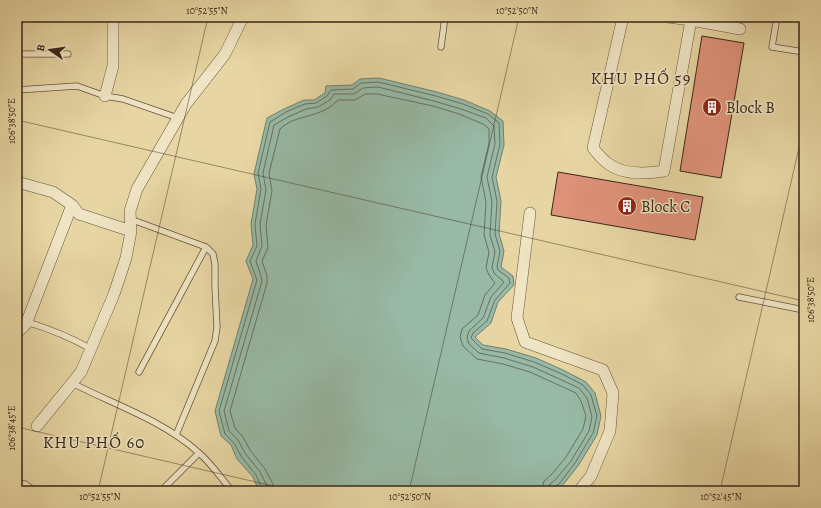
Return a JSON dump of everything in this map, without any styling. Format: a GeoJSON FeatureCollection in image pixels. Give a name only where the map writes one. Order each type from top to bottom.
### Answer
{"type":"FeatureCollection","features":[{"type":"Feature","properties":{"kind":"street"},"geometry":{"type":"LineString","coordinates":[[17,22],[18,17]]}},
{"type":"Feature","properties":{"kind":"street"},"geometry":{"type":"LineString","coordinates":[[105,96],[114,66],[113,17]]}},
{"type":"Feature","properties":{"kind":"street"},"geometry":{"type":"LineString","coordinates":[[37,426],[81,372],[91,349],[114,294],[126,258],[131,231],[130,211],[137,189],[186,104],[225,54],[243,17]]}},
{"type":"Feature","properties":{"kind":"street"},"geometry":{"type":"LineString","coordinates":[[623,17],[593,148],[607,163],[627,172],[652,173],[664,171],[691,20]]}},
{"type":"Feature","properties":{"kind":"street"},"geometry":{"type":"LineString","coordinates":[[668,17],[740,29]]}},
{"type":"Feature","properties":{"kind":"street"},"geometry":{"type":"LineString","coordinates":[[17,182],[53,192],[72,205],[79,214],[131,231]]}},
{"type":"Feature","properties":{"kind":"street"},"geometry":{"type":"LineString","coordinates":[[17,333],[27,322],[42,279],[72,205]]}},
{"type":"Feature","properties":{"kind":"street"},"geometry":{"type":"LineString","coordinates":[[530,213],[517,318],[525,342],[603,370],[614,393],[610,431],[591,476],[578,491]]}},
{"type":"Feature","properties":{"kind":"lane"},"geometry":{"type":"LineString","coordinates":[[441,47],[445,17]]}},
{"type":"Feature","properties":{"kind":"lane"},"geometry":{"type":"LineString","coordinates":[[777,17],[772,47],[804,52]]}},
{"type":"Feature","properties":{"kind":"lane"},"geometry":{"type":"LineString","coordinates":[[17,54],[68,54]]}},
{"type":"Feature","properties":{"kind":"lane"},"geometry":{"type":"LineString","coordinates":[[17,90],[77,86],[105,96],[123,99],[178,118]]}},
{"type":"Feature","properties":{"kind":"lane"},"geometry":{"type":"LineString","coordinates":[[130,219],[206,247],[213,254],[215,264],[217,326],[214,341],[176,435]]}},
{"type":"Feature","properties":{"kind":"lane"},"geometry":{"type":"LineString","coordinates":[[139,372],[206,247]]}},
{"type":"Feature","properties":{"kind":"lane"},"geometry":{"type":"LineString","coordinates":[[739,297],[804,310]]}},
{"type":"Feature","properties":{"kind":"lane"},"geometry":{"type":"LineString","coordinates":[[27,322],[58,332],[91,349]]}},
{"type":"Feature","properties":{"kind":"lane"},"geometry":{"type":"LineString","coordinates":[[72,383],[122,406],[176,435],[199,452],[232,491]]}},
{"type":"Feature","properties":{"kind":"lane"},"geometry":{"type":"LineString","coordinates":[[161,491],[199,452]]}},
{"type":"Feature","properties":{"kind":"lane"},"geometry":{"type":"LineString","coordinates":[[17,483],[25,484],[35,491]]}},
{"type":"Feature","properties":{"kind":"water"},"geometry":{"type":"Polygon","coordinates":[[[379,78],[464,100],[490,111],[503,121],[504,145],[496,177],[501,201],[499,234],[504,251],[501,267],[513,276],[514,285],[498,302],[491,323],[475,337],[483,345],[506,349],[536,358],[563,370],[586,382],[595,393],[601,416],[597,435],[578,466],[562,486],[554,491],[259,491],[253,477],[237,459],[231,445],[221,436],[215,411],[253,279],[246,261],[253,245],[251,224],[257,189],[254,174],[267,118],[304,100],[314,100],[325,93],[326,86],[352,85],[360,79],[379,78]]]}},
{"type":"Feature","properties":{"kind":"building","name":"Block B"},"geometry":{"type":"Polygon","coordinates":[[[702,36],[744,43],[721,178],[680,171],[702,36]]]}},
{"type":"Feature","properties":{"kind":"building","name":"Block C"},"geometry":{"type":"Polygon","coordinates":[[[558,172],[703,197],[695,240],[551,215],[558,172]]]}},
{"type":"Feature","properties":{"kind":"place","name":"Block B"},"geometry":{"type":"Point","coordinates":[712,107]}},
{"type":"Feature","properties":{"kind":"place","name":"Block C"},"geometry":{"type":"Point","coordinates":[627,206]}},
{"type":"Feature","properties":{"kind":"district","name":"KHU PHỐ 59"},"geometry":{"type":"Point","coordinates":[641,78]}},
{"type":"Feature","properties":{"kind":"district","name":"KHU PHỐ 60"},"geometry":{"type":"Point","coordinates":[94,442]}}]}
